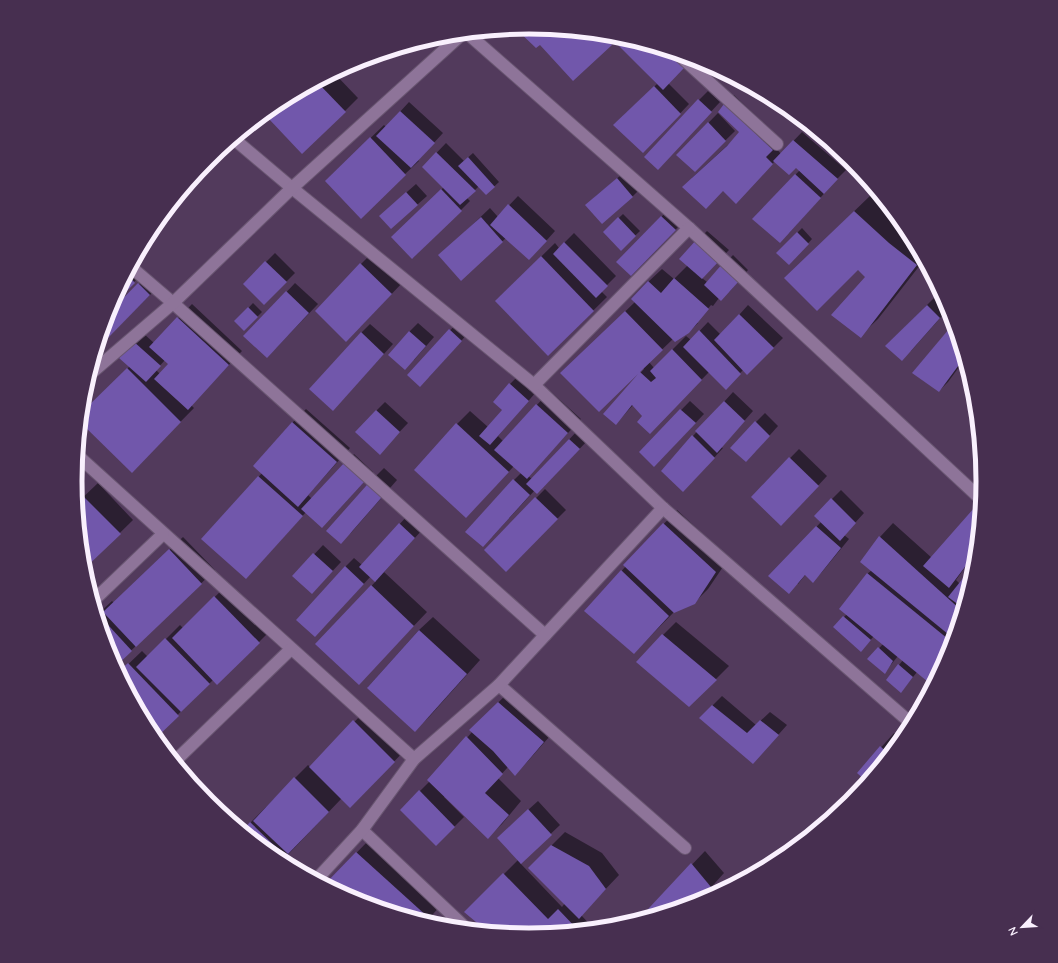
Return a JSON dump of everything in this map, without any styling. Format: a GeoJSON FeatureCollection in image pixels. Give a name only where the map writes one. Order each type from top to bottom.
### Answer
{"type":"FeatureCollection","features":[{"type":"Feature","properties":{"kind":"street"},"geometry":{"type":"LineString","coordinates":[[473,38],[689,228],[976,494]]}},
{"type":"Feature","properties":{"kind":"street"},"geometry":{"type":"LineString","coordinates":[[97,368],[173,303],[292,188],[454,41]]}},
{"type":"Feature","properties":{"kind":"street"},"geometry":{"type":"LineString","coordinates":[[689,64],[776,144]]}},
{"type":"Feature","properties":{"kind":"street"},"geometry":{"type":"LineString","coordinates":[[238,142],[534,385],[663,508],[907,720]]}},
{"type":"Feature","properties":{"kind":"street"},"geometry":{"type":"LineString","coordinates":[[534,385],[689,228]]}},
{"type":"Feature","properties":{"kind":"street"},"geometry":{"type":"LineString","coordinates":[[135,270],[545,635]]}},
{"type":"Feature","properties":{"kind":"street"},"geometry":{"type":"LineString","coordinates":[[82,460],[414,759]]}},
{"type":"Feature","properties":{"kind":"street"},"geometry":{"type":"LineString","coordinates":[[319,877],[362,830],[414,759],[499,685],[663,508]]}},
{"type":"Feature","properties":{"kind":"street"},"geometry":{"type":"LineString","coordinates":[[97,597],[163,534]]}},
{"type":"Feature","properties":{"kind":"street"},"geometry":{"type":"LineString","coordinates":[[178,758],[291,649]]}},
{"type":"Feature","properties":{"kind":"street"},"geometry":{"type":"LineString","coordinates":[[499,685],[685,848]]}},
{"type":"Feature","properties":{"kind":"street"},"geometry":{"type":"LineString","coordinates":[[362,830],[461,923]]}},
{"type":"Feature","properties":{"kind":"building"},"geometry":{"type":"Polygon","coordinates":[[[522,34],[558,35],[587,38],[609,42],[612,45],[573,81],[540,45],[536,48],[522,34]]]}},
{"type":"Feature","properties":{"kind":"building"},"geometry":{"type":"Polygon","coordinates":[[[616,43],[645,49],[675,59],[684,68],[663,90],[616,43]]]}},
{"type":"Feature","properties":{"kind":"building"},"geometry":{"type":"Polygon","coordinates":[[[321,86],[346,112],[302,154],[269,119],[280,109],[321,86]]]}},
{"type":"Feature","properties":{"kind":"building"},"geometry":{"type":"Polygon","coordinates":[[[654,86],[681,114],[643,153],[613,125],[654,86]]]}},
{"type":"Feature","properties":{"kind":"building"},"geometry":{"type":"Polygon","coordinates":[[[698,99],[712,112],[658,170],[644,157],[698,99]]]}},
{"type":"Feature","properties":{"kind":"building"},"geometry":{"type":"Polygon","coordinates":[[[724,104],[773,150],[766,157],[773,164],[736,204],[723,191],[706,209],[682,187],[727,146],[739,132],[718,112],[724,104]]]}},
{"type":"Feature","properties":{"kind":"building"},"geometry":{"type":"Polygon","coordinates":[[[400,111],[435,143],[411,168],[376,136],[400,111]]]}},
{"type":"Feature","properties":{"kind":"building"},"geometry":{"type":"Polygon","coordinates":[[[708,122],[726,141],[695,172],[676,155],[708,122]]]}},
{"type":"Feature","properties":{"kind":"building"},"geometry":{"type":"Polygon","coordinates":[[[370,137],[406,175],[361,219],[325,181],[370,137]]]}},
{"type":"Feature","properties":{"kind":"building"},"geometry":{"type":"Polygon","coordinates":[[[793,140],[838,179],[824,194],[796,168],[789,175],[773,161],[793,140]]]}},
{"type":"Feature","properties":{"kind":"building"},"geometry":{"type":"Polygon","coordinates":[[[436,152],[476,191],[460,205],[422,167],[436,152]]]}},
{"type":"Feature","properties":{"kind":"building"},"geometry":{"type":"Polygon","coordinates":[[[468,157],[495,187],[486,195],[458,166],[468,157]]]}},
{"type":"Feature","properties":{"kind":"building"},"geometry":{"type":"Polygon","coordinates":[[[795,174],[821,198],[780,243],[752,219],[795,174]]]}},
{"type":"Feature","properties":{"kind":"building"},"geometry":{"type":"Polygon","coordinates":[[[617,178],[633,197],[602,224],[585,205],[617,178]]]}},
{"type":"Feature","properties":{"kind":"building"},"geometry":{"type":"Polygon","coordinates":[[[441,189],[462,211],[412,259],[391,237],[441,189]]]}},
{"type":"Feature","properties":{"kind":"building"},"geometry":{"type":"Polygon","coordinates":[[[406,192],[418,205],[391,229],[379,216],[406,192]]]}},
{"type":"Feature","properties":{"kind":"building"},"geometry":{"type":"Polygon","coordinates":[[[508,204],[547,241],[529,260],[490,225],[508,204]]]}},
{"type":"Feature","properties":{"kind":"building"},"geometry":{"type":"Polygon","coordinates":[[[854,211],[889,243],[917,265],[861,338],[831,315],[865,277],[858,270],[817,311],[784,278],[854,211]]]}},
{"type":"Feature","properties":{"kind":"building"},"geometry":{"type":"Polygon","coordinates":[[[661,216],[676,230],[631,276],[616,262],[661,216]]]}},
{"type":"Feature","properties":{"kind":"building"},"geometry":{"type":"Polygon","coordinates":[[[481,217],[503,242],[461,281],[438,255],[481,217]]]}},
{"type":"Feature","properties":{"kind":"building"},"geometry":{"type":"Polygon","coordinates":[[[618,217],[636,236],[621,251],[603,232],[618,217]]]}},
{"type":"Feature","properties":{"kind":"building"},"geometry":{"type":"Polygon","coordinates":[[[797,232],[809,244],[789,265],[776,253],[797,232]]]}},
{"type":"Feature","properties":{"kind":"building"},"geometry":{"type":"Polygon","coordinates":[[[697,239],[721,259],[702,279],[679,259],[697,239]]]}},
{"type":"Feature","properties":{"kind":"building"},"geometry":{"type":"Polygon","coordinates":[[[564,242],[608,286],[596,298],[553,254],[564,242]]]}},
{"type":"Feature","properties":{"kind":"building"},"geometry":{"type":"Polygon","coordinates":[[[541,256],[594,311],[548,356],[495,301],[541,256]]]}},
{"type":"Feature","properties":{"kind":"building"},"geometry":{"type":"Polygon","coordinates":[[[265,261],[287,282],[264,305],[243,284],[265,261]]]}},
{"type":"Feature","properties":{"kind":"building"},"geometry":{"type":"Polygon","coordinates":[[[360,263],[392,294],[346,342],[315,311],[360,263]]]}},
{"type":"Feature","properties":{"kind":"building"},"geometry":{"type":"Polygon","coordinates":[[[723,263],[740,280],[721,301],[704,285],[723,263]]]}},
{"type":"Feature","properties":{"kind":"building"},"geometry":{"type":"Polygon","coordinates":[[[131,278],[135,283],[123,294],[131,278]]]}},
{"type":"Feature","properties":{"kind":"building"},"geometry":{"type":"Polygon","coordinates":[[[674,278],[709,309],[689,333],[675,342],[631,299],[648,281],[661,293],[674,278]]]}},
{"type":"Feature","properties":{"kind":"building"},"geometry":{"type":"Polygon","coordinates":[[[138,283],[150,295],[105,341],[105,338],[120,302],[138,283]]]}},
{"type":"Feature","properties":{"kind":"building"},"geometry":{"type":"Polygon","coordinates":[[[286,291],[309,313],[267,358],[243,336],[286,291]]]}},
{"type":"Feature","properties":{"kind":"building"},"geometry":{"type":"Polygon","coordinates":[[[927,305],[940,318],[902,361],[885,346],[927,305]]]}},
{"type":"Feature","properties":{"kind":"building"},"geometry":{"type":"Polygon","coordinates":[[[248,307],[258,317],[244,331],[234,321],[248,307]]]}},
{"type":"Feature","properties":{"kind":"building"},"geometry":{"type":"Polygon","coordinates":[[[625,311],[663,350],[640,372],[651,382],[656,378],[650,371],[672,349],[702,380],[650,434],[637,422],[642,416],[632,405],[616,425],[603,414],[638,374],[599,412],[560,373],[625,311]]]}},
{"type":"Feature","properties":{"kind":"building"},"geometry":{"type":"Polygon","coordinates":[[[739,314],[774,348],[747,375],[714,340],[739,314]]]}},
{"type":"Feature","properties":{"kind":"building"},"geometry":{"type":"Polygon","coordinates":[[[177,317],[229,365],[188,410],[154,379],[168,364],[149,347],[177,317]]]}},
{"type":"Feature","properties":{"kind":"building"},"geometry":{"type":"Polygon","coordinates":[[[449,329],[462,341],[420,387],[407,375],[449,329]]]}},
{"type":"Feature","properties":{"kind":"building"},"geometry":{"type":"Polygon","coordinates":[[[949,329],[960,363],[939,392],[912,373],[949,329]]]}},
{"type":"Feature","properties":{"kind":"building"},"geometry":{"type":"Polygon","coordinates":[[[699,330],[741,374],[726,390],[683,347],[699,330]]]}},
{"type":"Feature","properties":{"kind":"building"},"geometry":{"type":"Polygon","coordinates":[[[409,331],[426,346],[405,370],[388,355],[409,331]]]}},
{"type":"Feature","properties":{"kind":"building"},"geometry":{"type":"Polygon","coordinates":[[[361,332],[384,354],[333,411],[309,389],[361,332]]]}},
{"type":"Feature","properties":{"kind":"building"},"geometry":{"type":"Polygon","coordinates":[[[133,341],[161,366],[146,382],[119,358],[133,341]]]}},
{"type":"Feature","properties":{"kind":"building"},"geometry":{"type":"Polygon","coordinates":[[[127,368],[181,422],[132,473],[85,427],[88,406],[127,368]]]}},
{"type":"Feature","properties":{"kind":"building"},"geometry":{"type":"Polygon","coordinates":[[[509,383],[529,401],[490,445],[479,436],[502,410],[493,402],[509,383]]]}},
{"type":"Feature","properties":{"kind":"building"},"geometry":{"type":"Polygon","coordinates":[[[724,401],[745,421],[717,453],[695,431],[724,401]]]}},
{"type":"Feature","properties":{"kind":"building"},"geometry":{"type":"Polygon","coordinates":[[[536,404],[568,433],[527,479],[494,450],[536,404]]]}},
{"type":"Feature","properties":{"kind":"building"},"geometry":{"type":"Polygon","coordinates":[[[680,409],[696,423],[654,467],[639,452],[680,409]]]}},
{"type":"Feature","properties":{"kind":"building"},"geometry":{"type":"Polygon","coordinates":[[[376,410],[400,432],[380,455],[355,432],[376,410]]]}},
{"type":"Feature","properties":{"kind":"building"},"geometry":{"type":"Polygon","coordinates":[[[755,421],[770,436],[746,462],[730,448],[755,421]]]}},
{"type":"Feature","properties":{"kind":"building"},"geometry":{"type":"Polygon","coordinates":[[[292,422],[337,462],[298,507],[253,466],[292,422]]]}},
{"type":"Feature","properties":{"kind":"building"},"geometry":{"type":"Polygon","coordinates":[[[456,423],[509,472],[466,518],[414,470],[456,423]]]}},
{"type":"Feature","properties":{"kind":"building"},"geometry":{"type":"Polygon","coordinates":[[[692,435],[715,458],[683,492],[661,471],[692,435]]]}},
{"type":"Feature","properties":{"kind":"building"},"geometry":{"type":"Polygon","coordinates":[[[569,439],[580,449],[537,494],[526,484],[569,439]]]}},
{"type":"Feature","properties":{"kind":"building"},"geometry":{"type":"Polygon","coordinates":[[[789,457],[819,486],[781,526],[751,497],[789,457]]]}},
{"type":"Feature","properties":{"kind":"building"},"geometry":{"type":"Polygon","coordinates":[[[345,462],[365,481],[322,528],[301,509],[345,462]]]}},
{"type":"Feature","properties":{"kind":"building"},"geometry":{"type":"Polygon","coordinates":[[[258,476],[303,516],[246,579],[201,539],[258,476]]]}},
{"type":"Feature","properties":{"kind":"building"},"geometry":{"type":"Polygon","coordinates":[[[374,477],[389,489],[341,544],[326,531],[374,477]]]}},
{"type":"Feature","properties":{"kind":"building"},"geometry":{"type":"Polygon","coordinates":[[[513,479],[530,495],[483,547],[465,532],[513,479]]]}},
{"type":"Feature","properties":{"kind":"building"},"geometry":{"type":"Polygon","coordinates":[[[83,496],[121,534],[89,564],[85,540],[83,496]]]}},
{"type":"Feature","properties":{"kind":"building"},"geometry":{"type":"Polygon","coordinates":[[[535,497],[558,519],[506,572],[484,550],[535,497]]]}},
{"type":"Feature","properties":{"kind":"building"},"geometry":{"type":"Polygon","coordinates":[[[831,498],[856,523],[840,541],[814,516],[831,498]]]}},
{"type":"Feature","properties":{"kind":"building"},"geometry":{"type":"Polygon","coordinates":[[[976,506],[969,561],[949,588],[923,566],[976,506]]]}},
{"type":"Feature","properties":{"kind":"building"},"geometry":{"type":"Polygon","coordinates":[[[399,523],[415,538],[375,582],[359,567],[399,523]]]}},
{"type":"Feature","properties":{"kind":"building"},"geometry":{"type":"Polygon","coordinates":[[[663,523],[716,572],[695,604],[674,613],[623,565],[663,523]]]}},
{"type":"Feature","properties":{"kind":"building"},"geometry":{"type":"Polygon","coordinates":[[[816,526],[841,548],[813,583],[805,575],[789,594],[768,576],[816,526]]]}},
{"type":"Feature","properties":{"kind":"building"},"geometry":{"type":"Polygon","coordinates":[[[879,536],[958,607],[949,635],[860,562],[879,536]]]}},
{"type":"Feature","properties":{"kind":"building"},"geometry":{"type":"Polygon","coordinates":[[[169,549],[202,584],[136,647],[103,612],[169,549]]]}},
{"type":"Feature","properties":{"kind":"building"},"geometry":{"type":"Polygon","coordinates":[[[313,553],[333,571],[312,594],[292,576],[313,553]]]}},
{"type":"Feature","properties":{"kind":"building"},"geometry":{"type":"Polygon","coordinates":[[[345,566],[364,584],[315,637],[296,620],[345,566]]]}},
{"type":"Feature","properties":{"kind":"building"},"geometry":{"type":"Polygon","coordinates":[[[621,570],[669,616],[634,654],[584,611],[621,570]]]}},
{"type":"Feature","properties":{"kind":"building"},"geometry":{"type":"Polygon","coordinates":[[[867,573],[948,639],[928,682],[839,609],[867,573]]]}},
{"type":"Feature","properties":{"kind":"building"},"geometry":{"type":"Polygon","coordinates":[[[964,577],[966,578],[959,605],[948,597],[964,577]]]}},
{"type":"Feature","properties":{"kind":"building"},"geometry":{"type":"Polygon","coordinates":[[[371,585],[414,626],[359,685],[315,644],[371,585]]]}},
{"type":"Feature","properties":{"kind":"building"},"geometry":{"type":"Polygon","coordinates":[[[214,596],[260,643],[217,685],[172,638],[214,596]]]}},
{"type":"Feature","properties":{"kind":"building"},"geometry":{"type":"Polygon","coordinates":[[[843,616],[871,640],[861,652],[833,627],[843,616]]]}},
{"type":"Feature","properties":{"kind":"building"},"geometry":{"type":"Polygon","coordinates":[[[104,620],[132,651],[120,662],[104,620]]]}},
{"type":"Feature","properties":{"kind":"building"},"geometry":{"type":"Polygon","coordinates":[[[419,630],[467,674],[415,732],[367,688],[419,630]]]}},
{"type":"Feature","properties":{"kind":"building"},"geometry":{"type":"Polygon","coordinates":[[[662,634],[717,680],[689,707],[636,662],[662,634]]]}},
{"type":"Feature","properties":{"kind":"building"},"geometry":{"type":"Polygon","coordinates":[[[165,638],[210,684],[181,712],[136,667],[165,638]]]}},
{"type":"Feature","properties":{"kind":"building"},"geometry":{"type":"Polygon","coordinates":[[[878,647],[893,661],[885,674],[867,659],[878,647]]]}},
{"type":"Feature","properties":{"kind":"building"},"geometry":{"type":"Polygon","coordinates":[[[128,663],[179,716],[160,734],[141,705],[123,668],[128,663]]]}},
{"type":"Feature","properties":{"kind":"building"},"geometry":{"type":"Polygon","coordinates":[[[898,664],[913,677],[901,693],[886,680],[898,664]]]}},
{"type":"Feature","properties":{"kind":"building"},"geometry":{"type":"Polygon","coordinates":[[[498,702],[544,742],[515,776],[493,751],[469,730],[498,702]]]}},
{"type":"Feature","properties":{"kind":"building"},"geometry":{"type":"Polygon","coordinates":[[[712,705],[747,733],[760,720],[779,735],[753,764],[699,718],[712,705]]]}},
{"type":"Feature","properties":{"kind":"building"},"geometry":{"type":"Polygon","coordinates":[[[353,720],[395,762],[350,808],[309,767],[353,720]]]}},
{"type":"Feature","properties":{"kind":"building"},"geometry":{"type":"Polygon","coordinates":[[[466,736],[503,774],[485,793],[509,815],[488,839],[427,780],[466,736]]]}},
{"type":"Feature","properties":{"kind":"building"},"geometry":{"type":"Polygon","coordinates":[[[880,746],[886,751],[863,779],[857,773],[880,746]]]}},
{"type":"Feature","properties":{"kind":"building"},"geometry":{"type":"Polygon","coordinates":[[[294,777],[329,812],[288,854],[253,821],[294,777]]]}},
{"type":"Feature","properties":{"kind":"building"},"geometry":{"type":"Polygon","coordinates":[[[419,790],[455,827],[436,846],[400,810],[419,790]]]}},
{"type":"Feature","properties":{"kind":"building"},"geometry":{"type":"Polygon","coordinates":[[[528,809],[552,835],[521,864],[497,838],[528,809]]]}},
{"type":"Feature","properties":{"kind":"building"},"geometry":{"type":"Polygon","coordinates":[[[250,822],[286,857],[280,854],[245,827],[250,822]]]}},
{"type":"Feature","properties":{"kind":"building"},"geometry":{"type":"Polygon","coordinates":[[[551,845],[589,866],[606,889],[579,919],[528,868],[551,845]]]}},
{"type":"Feature","properties":{"kind":"building"},"geometry":{"type":"Polygon","coordinates":[[[356,852],[428,917],[385,905],[328,881],[356,852]]]}},
{"type":"Feature","properties":{"kind":"building"},"geometry":{"type":"Polygon","coordinates":[[[691,863],[711,887],[707,892],[700,895],[643,914],[691,863]]]}},
{"type":"Feature","properties":{"kind":"building"},"geometry":{"type":"Polygon","coordinates":[[[503,873],[548,919],[558,909],[575,926],[529,929],[481,926],[464,912],[503,873]]]}}]}
